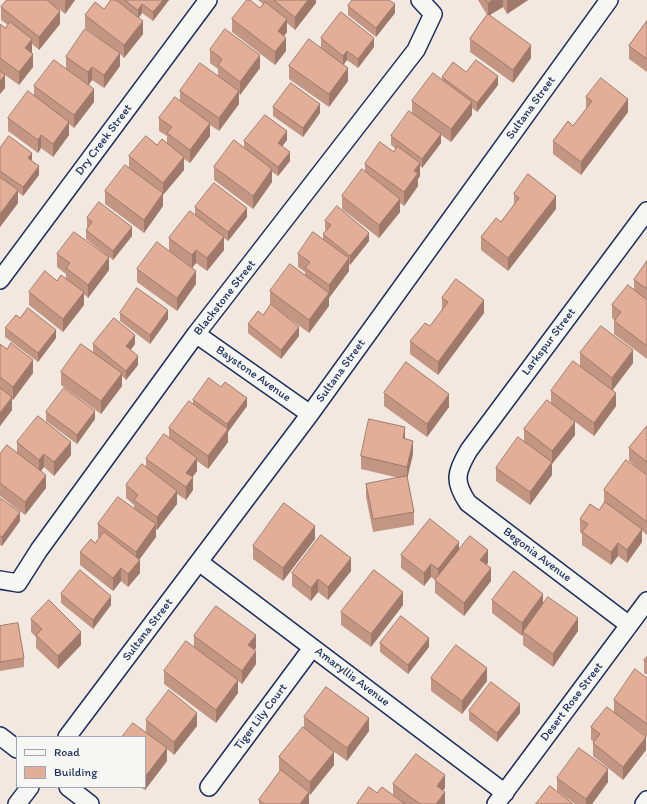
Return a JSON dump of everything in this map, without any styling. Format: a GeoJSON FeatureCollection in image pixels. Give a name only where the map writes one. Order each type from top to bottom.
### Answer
{"type":"FeatureCollection","features":[{"type":"Feature","properties":{"kind":"street","name":"Dry Creek Street"},"geometry":{"type":"LineString","coordinates":[[0,280],[208,0]]}},
{"type":"Feature","properties":{"kind":"street","name":"Blackstone Street"},"geometry":{"type":"LineString","coordinates":[[0,580],[18,584],[39,550],[196,334],[416,50],[433,14],[420,0]]}},
{"type":"Feature","properties":{"kind":"street","name":"Sultana Street"},"geometry":{"type":"LineString","coordinates":[[68,736],[310,414],[609,0]]}},
{"type":"Feature","properties":{"kind":"street","name":"Larkspur Street"},"geometry":{"type":"LineString","coordinates":[[456,477],[469,450],[647,211]]}},
{"type":"Feature","properties":{"kind":"street","name":"Baystone Avenue"},"geometry":{"type":"LineString","coordinates":[[196,334],[310,414]]}},
{"type":"Feature","properties":{"kind":"street","name":"Begonia Avenue"},"geometry":{"type":"LineString","coordinates":[[456,477],[459,491],[468,503],[629,625]]}},
{"type":"Feature","properties":{"kind":"street","name":"Amaryllis Avenue"},"geometry":{"type":"LineString","coordinates":[[199,562],[312,648],[501,798]]}},
{"type":"Feature","properties":{"kind":"street","name":"Desert Rose Street"},"geometry":{"type":"LineString","coordinates":[[501,798],[647,601]]}},
{"type":"Feature","properties":{"kind":"street","name":"Tiger Lily Court"},"geometry":{"type":"LineString","coordinates":[[209,786],[312,648]]}},
{"type":"Feature","properties":{"kind":"street"},"geometry":{"type":"LineString","coordinates":[[0,736],[16,748]]}},
{"type":"Feature","properties":{"kind":"street"},"geometry":{"type":"LineString","coordinates":[[17,804],[29,788]]}},
{"type":"Feature","properties":{"kind":"street"},"geometry":{"type":"LineString","coordinates":[[69,788],[90,804]]}},
{"type":"Feature","properties":{"kind":"street"},"geometry":{"type":"LineString","coordinates":[[644,804],[647,800]]}},
{"type":"Feature","properties":{"kind":"building"},"geometry":{"type":"Polygon","coordinates":[[[7,0],[47,0],[60,11],[39,37],[1,7],[7,0]]]}},
{"type":"Feature","properties":{"kind":"building"},"geometry":{"type":"Polygon","coordinates":[[[111,0],[116,0],[143,21],[124,45],[85,15],[95,2],[104,9],[111,0]]]}},
{"type":"Feature","properties":{"kind":"building"},"geometry":{"type":"Polygon","coordinates":[[[125,0],[163,0],[153,12],[142,4],[138,10],[125,0]]]}},
{"type":"Feature","properties":{"kind":"building"},"geometry":{"type":"Polygon","coordinates":[[[247,0],[250,0],[260,8],[265,2],[287,19],[278,31],[286,38],[275,52],[232,19],[247,0]]]}},
{"type":"Feature","properties":{"kind":"building"},"geometry":{"type":"Polygon","coordinates":[[[274,0],[308,0],[295,17],[274,0]]]}},
{"type":"Feature","properties":{"kind":"building"},"geometry":{"type":"Polygon","coordinates":[[[352,0],[389,0],[395,4],[376,28],[348,6],[352,0]]]}},
{"type":"Feature","properties":{"kind":"building"},"geometry":{"type":"Polygon","coordinates":[[[486,0],[493,0],[488,3],[486,0]]]}},
{"type":"Feature","properties":{"kind":"building"},"geometry":{"type":"Polygon","coordinates":[[[341,12],[374,38],[358,59],[347,51],[343,56],[321,38],[341,12]]]}},
{"type":"Feature","properties":{"kind":"building"},"geometry":{"type":"Polygon","coordinates":[[[488,14],[531,45],[513,70],[470,39],[488,14]]]}},
{"type":"Feature","properties":{"kind":"building"},"geometry":{"type":"Polygon","coordinates":[[[647,21],[647,59],[629,46],[647,21]]]}},
{"type":"Feature","properties":{"kind":"building"},"geometry":{"type":"Polygon","coordinates":[[[10,22],[32,39],[25,48],[33,54],[19,72],[0,58],[0,24],[5,28],[10,22]]]}},
{"type":"Feature","properties":{"kind":"building"},"geometry":{"type":"Polygon","coordinates":[[[85,29],[120,53],[104,75],[92,67],[88,72],[66,57],[85,29]]]}},
{"type":"Feature","properties":{"kind":"building"},"geometry":{"type":"Polygon","coordinates":[[[225,29],[260,55],[240,82],[218,65],[222,59],[210,50],[225,29]]]}},
{"type":"Feature","properties":{"kind":"building"},"geometry":{"type":"Polygon","coordinates":[[[309,39],[348,68],[329,94],[289,66],[309,39]]]}},
{"type":"Feature","properties":{"kind":"building"},"geometry":{"type":"Polygon","coordinates":[[[54,60],[94,89],[74,115],[34,86],[54,60]]]}},
{"type":"Feature","properties":{"kind":"building"},"geometry":{"type":"Polygon","coordinates":[[[476,60],[498,76],[477,103],[442,77],[453,62],[466,72],[476,60]]]}},
{"type":"Feature","properties":{"kind":"building"},"geometry":{"type":"Polygon","coordinates":[[[200,63],[239,91],[219,118],[180,91],[200,63]]]}},
{"type":"Feature","properties":{"kind":"building"},"geometry":{"type":"Polygon","coordinates":[[[0,71],[5,75],[0,81],[0,71]]]}},
{"type":"Feature","properties":{"kind":"building"},"geometry":{"type":"Polygon","coordinates":[[[433,73],[472,102],[451,129],[412,101],[433,73]]]}},
{"type":"Feature","properties":{"kind":"building"},"geometry":{"type":"Polygon","coordinates":[[[601,78],[628,99],[581,162],[553,141],[568,121],[573,126],[592,101],[586,97],[601,78]]]}},
{"type":"Feature","properties":{"kind":"building"},"geometry":{"type":"Polygon","coordinates":[[[291,83],[320,104],[303,128],[273,107],[291,83]]]}},
{"type":"Feature","properties":{"kind":"building"},"geometry":{"type":"Polygon","coordinates":[[[28,91],[69,122],[53,144],[41,135],[38,140],[8,118],[28,91]]]}},
{"type":"Feature","properties":{"kind":"building"},"geometry":{"type":"Polygon","coordinates":[[[175,97],[210,123],[190,150],[167,133],[172,127],[159,118],[175,97]]]}},
{"type":"Feature","properties":{"kind":"building"},"geometry":{"type":"Polygon","coordinates":[[[409,111],[441,134],[422,159],[391,136],[409,111]]]}},
{"type":"Feature","properties":{"kind":"building"},"geometry":{"type":"Polygon","coordinates":[[[265,115],[287,131],[278,143],[290,152],[278,167],[244,141],[265,115]]]}},
{"type":"Feature","properties":{"kind":"building"},"geometry":{"type":"Polygon","coordinates":[[[9,136],[32,153],[28,158],[39,166],[23,187],[0,171],[0,148],[9,136]]]}},
{"type":"Feature","properties":{"kind":"building"},"geometry":{"type":"Polygon","coordinates":[[[146,136],[157,145],[162,139],[184,157],[163,183],[129,156],[146,136]]]}},
{"type":"Feature","properties":{"kind":"building"},"geometry":{"type":"Polygon","coordinates":[[[234,140],[272,169],[253,196],[214,167],[234,140]]]}},
{"type":"Feature","properties":{"kind":"building"},"geometry":{"type":"Polygon","coordinates":[[[380,142],[394,152],[397,146],[420,163],[414,171],[418,173],[404,192],[365,164],[380,142]]]}},
{"type":"Feature","properties":{"kind":"building"},"geometry":{"type":"Polygon","coordinates":[[[125,165],[163,193],[144,220],[105,191],[125,165]]]}},
{"type":"Feature","properties":{"kind":"building"},"geometry":{"type":"Polygon","coordinates":[[[362,169],[400,199],[379,225],[342,196],[362,169]]]}},
{"type":"Feature","properties":{"kind":"building"},"geometry":{"type":"Polygon","coordinates":[[[528,174],[556,196],[508,258],[481,237],[496,218],[501,222],[519,198],[514,194],[528,174]]]}},
{"type":"Feature","properties":{"kind":"building"},"geometry":{"type":"Polygon","coordinates":[[[0,177],[18,190],[0,214],[0,177]]]}},
{"type":"Feature","properties":{"kind":"building"},"geometry":{"type":"Polygon","coordinates":[[[214,183],[247,208],[228,232],[195,207],[214,183]]]}},
{"type":"Feature","properties":{"kind":"building"},"geometry":{"type":"Polygon","coordinates":[[[99,202],[132,227],[113,251],[86,230],[92,222],[87,218],[99,202]]]}},
{"type":"Feature","properties":{"kind":"building"},"geometry":{"type":"Polygon","coordinates":[[[337,206],[369,233],[350,256],[323,234],[331,225],[325,221],[337,206]]]}},
{"type":"Feature","properties":{"kind":"building"},"geometry":{"type":"Polygon","coordinates":[[[190,211],[224,237],[207,258],[196,250],[192,255],[169,238],[190,211]]]}},
{"type":"Feature","properties":{"kind":"building"},"geometry":{"type":"Polygon","coordinates":[[[74,232],[109,257],[88,285],[66,268],[70,263],[57,254],[74,232]]]}},
{"type":"Feature","properties":{"kind":"building"},"geometry":{"type":"Polygon","coordinates":[[[313,232],[349,258],[329,285],[305,268],[310,262],[298,254],[313,232]]]}},
{"type":"Feature","properties":{"kind":"building"},"geometry":{"type":"Polygon","coordinates":[[[157,242],[196,271],[177,298],[137,269],[157,242]]]}},
{"type":"Feature","properties":{"kind":"building"},"geometry":{"type":"Polygon","coordinates":[[[647,261],[647,289],[634,280],[647,261]]]}},
{"type":"Feature","properties":{"kind":"building"},"geometry":{"type":"Polygon","coordinates":[[[290,264],[329,293],[309,320],[270,291],[290,264]]]}},
{"type":"Feature","properties":{"kind":"building"},"geometry":{"type":"Polygon","coordinates":[[[45,271],[57,281],[61,275],[84,292],[63,319],[29,292],[45,271]]]}},
{"type":"Feature","properties":{"kind":"building"},"geometry":{"type":"Polygon","coordinates":[[[456,279],[484,300],[438,362],[410,341],[425,323],[430,326],[448,302],[442,298],[456,279]]]}},
{"type":"Feature","properties":{"kind":"building"},"geometry":{"type":"Polygon","coordinates":[[[628,285],[647,300],[647,346],[614,321],[621,312],[612,305],[628,285]]]}},
{"type":"Feature","properties":{"kind":"building"},"geometry":{"type":"Polygon","coordinates":[[[137,288],[168,310],[150,335],[120,313],[137,288]]]}},
{"type":"Feature","properties":{"kind":"building"},"geometry":{"type":"Polygon","coordinates":[[[271,304],[299,327],[281,350],[248,324],[258,311],[263,315],[271,304]]]}},
{"type":"Feature","properties":{"kind":"building"},"geometry":{"type":"Polygon","coordinates":[[[28,308],[56,330],[38,353],[5,328],[16,315],[20,318],[28,308]]]}},
{"type":"Feature","properties":{"kind":"building"},"geometry":{"type":"Polygon","coordinates":[[[114,318],[135,335],[126,346],[138,356],[126,371],[93,344],[114,318]]]}},
{"type":"Feature","properties":{"kind":"building"},"geometry":{"type":"Polygon","coordinates":[[[601,326],[633,350],[612,378],[580,353],[601,326]]]}},
{"type":"Feature","properties":{"kind":"building"},"geometry":{"type":"Polygon","coordinates":[[[11,343],[33,360],[13,387],[0,377],[0,344],[7,349],[11,343]]]}},
{"type":"Feature","properties":{"kind":"building"},"geometry":{"type":"Polygon","coordinates":[[[81,344],[122,373],[101,401],[61,372],[81,344]]]}},
{"type":"Feature","properties":{"kind":"building"},"geometry":{"type":"Polygon","coordinates":[[[573,361],[616,393],[594,423],[551,391],[573,361]]]}},
{"type":"Feature","properties":{"kind":"building"},"geometry":{"type":"Polygon","coordinates":[[[406,362],[449,394],[427,424],[384,393],[406,362]]]}},
{"type":"Feature","properties":{"kind":"building"},"geometry":{"type":"Polygon","coordinates":[[[209,378],[221,387],[225,382],[247,398],[227,424],[193,400],[209,378]]]}},
{"type":"Feature","properties":{"kind":"building"},"geometry":{"type":"Polygon","coordinates":[[[0,388],[12,397],[0,413],[0,388]]]}},
{"type":"Feature","properties":{"kind":"building"},"geometry":{"type":"Polygon","coordinates":[[[64,388],[95,411],[77,435],[46,412],[64,388]]]}},
{"type":"Feature","properties":{"kind":"building"},"geometry":{"type":"Polygon","coordinates":[[[547,400],[575,422],[552,451],[524,429],[547,400]]]}},
{"type":"Feature","properties":{"kind":"building"},"geometry":{"type":"Polygon","coordinates":[[[189,401],[228,429],[208,456],[169,428],[189,401]]]}},
{"type":"Feature","properties":{"kind":"building"},"geometry":{"type":"Polygon","coordinates":[[[38,416],[71,442],[54,462],[44,454],[39,460],[17,442],[38,416]]]}},
{"type":"Feature","properties":{"kind":"building"},"geometry":{"type":"Polygon","coordinates":[[[369,419],[405,427],[403,438],[413,441],[407,467],[361,456],[369,419]]]}},
{"type":"Feature","properties":{"kind":"building"},"geometry":{"type":"Polygon","coordinates":[[[647,426],[647,462],[629,448],[647,426]]]}},
{"type":"Feature","properties":{"kind":"building"},"geometry":{"type":"Polygon","coordinates":[[[164,434],[197,458],[186,473],[193,477],[186,487],[146,459],[164,434]]]}},
{"type":"Feature","properties":{"kind":"building"},"geometry":{"type":"Polygon","coordinates":[[[518,437],[552,462],[530,492],[496,468],[518,437]]]}},
{"type":"Feature","properties":{"kind":"building"},"geometry":{"type":"Polygon","coordinates":[[[7,445],[46,475],[25,502],[0,483],[0,454],[7,445]]]}},
{"type":"Feature","properties":{"kind":"building"},"geometry":{"type":"Polygon","coordinates":[[[626,460],[647,475],[647,522],[604,490],[626,460]]]}},
{"type":"Feature","properties":{"kind":"building"},"geometry":{"type":"Polygon","coordinates":[[[142,464],[177,491],[157,517],[134,500],[138,495],[126,485],[142,464]]]}},
{"type":"Feature","properties":{"kind":"building"},"geometry":{"type":"Polygon","coordinates":[[[407,476],[414,512],[373,519],[366,484],[407,476]]]}},
{"type":"Feature","properties":{"kind":"building"},"geometry":{"type":"Polygon","coordinates":[[[118,497],[156,524],[136,552],[98,524],[118,497]]]}},
{"type":"Feature","properties":{"kind":"building"},"geometry":{"type":"Polygon","coordinates":[[[0,498],[20,512],[2,537],[0,536],[0,498]]]}},
{"type":"Feature","properties":{"kind":"building"},"geometry":{"type":"Polygon","coordinates":[[[605,502],[642,529],[627,550],[618,543],[611,552],[582,532],[588,524],[580,519],[590,504],[599,510],[605,502]]]}},
{"type":"Feature","properties":{"kind":"building"},"geometry":{"type":"Polygon","coordinates":[[[284,503],[315,526],[283,568],[253,546],[284,503]]]}},
{"type":"Feature","properties":{"kind":"building"},"geometry":{"type":"Polygon","coordinates":[[[430,519],[459,542],[438,569],[431,564],[424,573],[401,555],[430,519]]]}},
{"type":"Feature","properties":{"kind":"building"},"geometry":{"type":"Polygon","coordinates":[[[104,532],[140,560],[128,574],[121,568],[113,578],[80,552],[91,539],[95,543],[104,532]]]}},
{"type":"Feature","properties":{"kind":"building"},"geometry":{"type":"Polygon","coordinates":[[[321,535],[351,558],[328,587],[318,579],[311,588],[292,573],[321,535]]]}},
{"type":"Feature","properties":{"kind":"building"},"geometry":{"type":"Polygon","coordinates":[[[470,536],[488,550],[480,560],[491,568],[464,603],[435,580],[470,536]]]}},
{"type":"Feature","properties":{"kind":"building"},"geometry":{"type":"Polygon","coordinates":[[[80,570],[111,596],[93,620],[61,594],[80,570]]]}},
{"type":"Feature","properties":{"kind":"building"},"geometry":{"type":"Polygon","coordinates":[[[374,570],[403,592],[371,634],[341,612],[374,570]]]}},
{"type":"Feature","properties":{"kind":"building"},"geometry":{"type":"Polygon","coordinates":[[[514,571],[543,594],[522,623],[492,600],[514,571]]]}},
{"type":"Feature","properties":{"kind":"building"},"geometry":{"type":"Polygon","coordinates":[[[548,597],[578,618],[553,654],[523,632],[548,597]]]}},
{"type":"Feature","properties":{"kind":"building"},"geometry":{"type":"Polygon","coordinates":[[[49,600],[81,632],[58,656],[36,635],[42,629],[31,619],[49,600]]]}},
{"type":"Feature","properties":{"kind":"building"},"geometry":{"type":"Polygon","coordinates":[[[216,606],[256,635],[248,645],[256,651],[242,671],[194,636],[216,606]]]}},
{"type":"Feature","properties":{"kind":"building"},"geometry":{"type":"Polygon","coordinates":[[[401,616],[429,638],[408,665],[380,643],[401,616]]]}},
{"type":"Feature","properties":{"kind":"building"},"geometry":{"type":"Polygon","coordinates":[[[18,623],[24,658],[0,662],[0,626],[18,623]]]}},
{"type":"Feature","properties":{"kind":"building"},"geometry":{"type":"Polygon","coordinates":[[[186,641],[238,680],[216,710],[164,671],[186,641]]]}},
{"type":"Feature","properties":{"kind":"building"},"geometry":{"type":"Polygon","coordinates":[[[456,645],[487,668],[462,701],[431,678],[456,645]]]}},
{"type":"Feature","properties":{"kind":"building"},"geometry":{"type":"Polygon","coordinates":[[[635,669],[647,678],[647,724],[614,700],[635,669]]]}},
{"type":"Feature","properties":{"kind":"building"},"geometry":{"type":"Polygon","coordinates":[[[491,682],[520,704],[497,733],[469,711],[491,682]]]}},
{"type":"Feature","properties":{"kind":"building"},"geometry":{"type":"Polygon","coordinates":[[[326,687],[369,718],[347,748],[304,717],[326,687]]]}},
{"type":"Feature","properties":{"kind":"building"},"geometry":{"type":"Polygon","coordinates":[[[169,690],[197,713],[174,742],[146,720],[169,690]]]}},
{"type":"Feature","properties":{"kind":"building"},"geometry":{"type":"Polygon","coordinates":[[[607,707],[646,737],[623,767],[593,743],[600,734],[591,727],[607,707]]]}},
{"type":"Feature","properties":{"kind":"building"},"geometry":{"type":"Polygon","coordinates":[[[133,723],[167,748],[146,776],[146,736],[123,736],[133,723]]]}},
{"type":"Feature","properties":{"kind":"building"},"geometry":{"type":"Polygon","coordinates":[[[303,727],[334,752],[310,782],[279,757],[303,727]]]}},
{"type":"Feature","properties":{"kind":"building"},"geometry":{"type":"Polygon","coordinates":[[[579,748],[608,769],[586,799],[557,778],[579,748]]]}},
{"type":"Feature","properties":{"kind":"building"},"geometry":{"type":"Polygon","coordinates":[[[416,754],[445,775],[437,786],[445,792],[436,804],[420,804],[393,784],[416,754]]]}},
{"type":"Feature","properties":{"kind":"building"},"geometry":{"type":"Polygon","coordinates":[[[281,770],[309,792],[300,804],[264,804],[259,800],[281,770]]]}},
{"type":"Feature","properties":{"kind":"building"},"geometry":{"type":"Polygon","coordinates":[[[550,786],[573,804],[536,804],[550,786]]]}},
{"type":"Feature","properties":{"kind":"building"},"geometry":{"type":"Polygon","coordinates":[[[369,787],[377,793],[382,787],[405,804],[357,804],[369,787]]]}}]}
